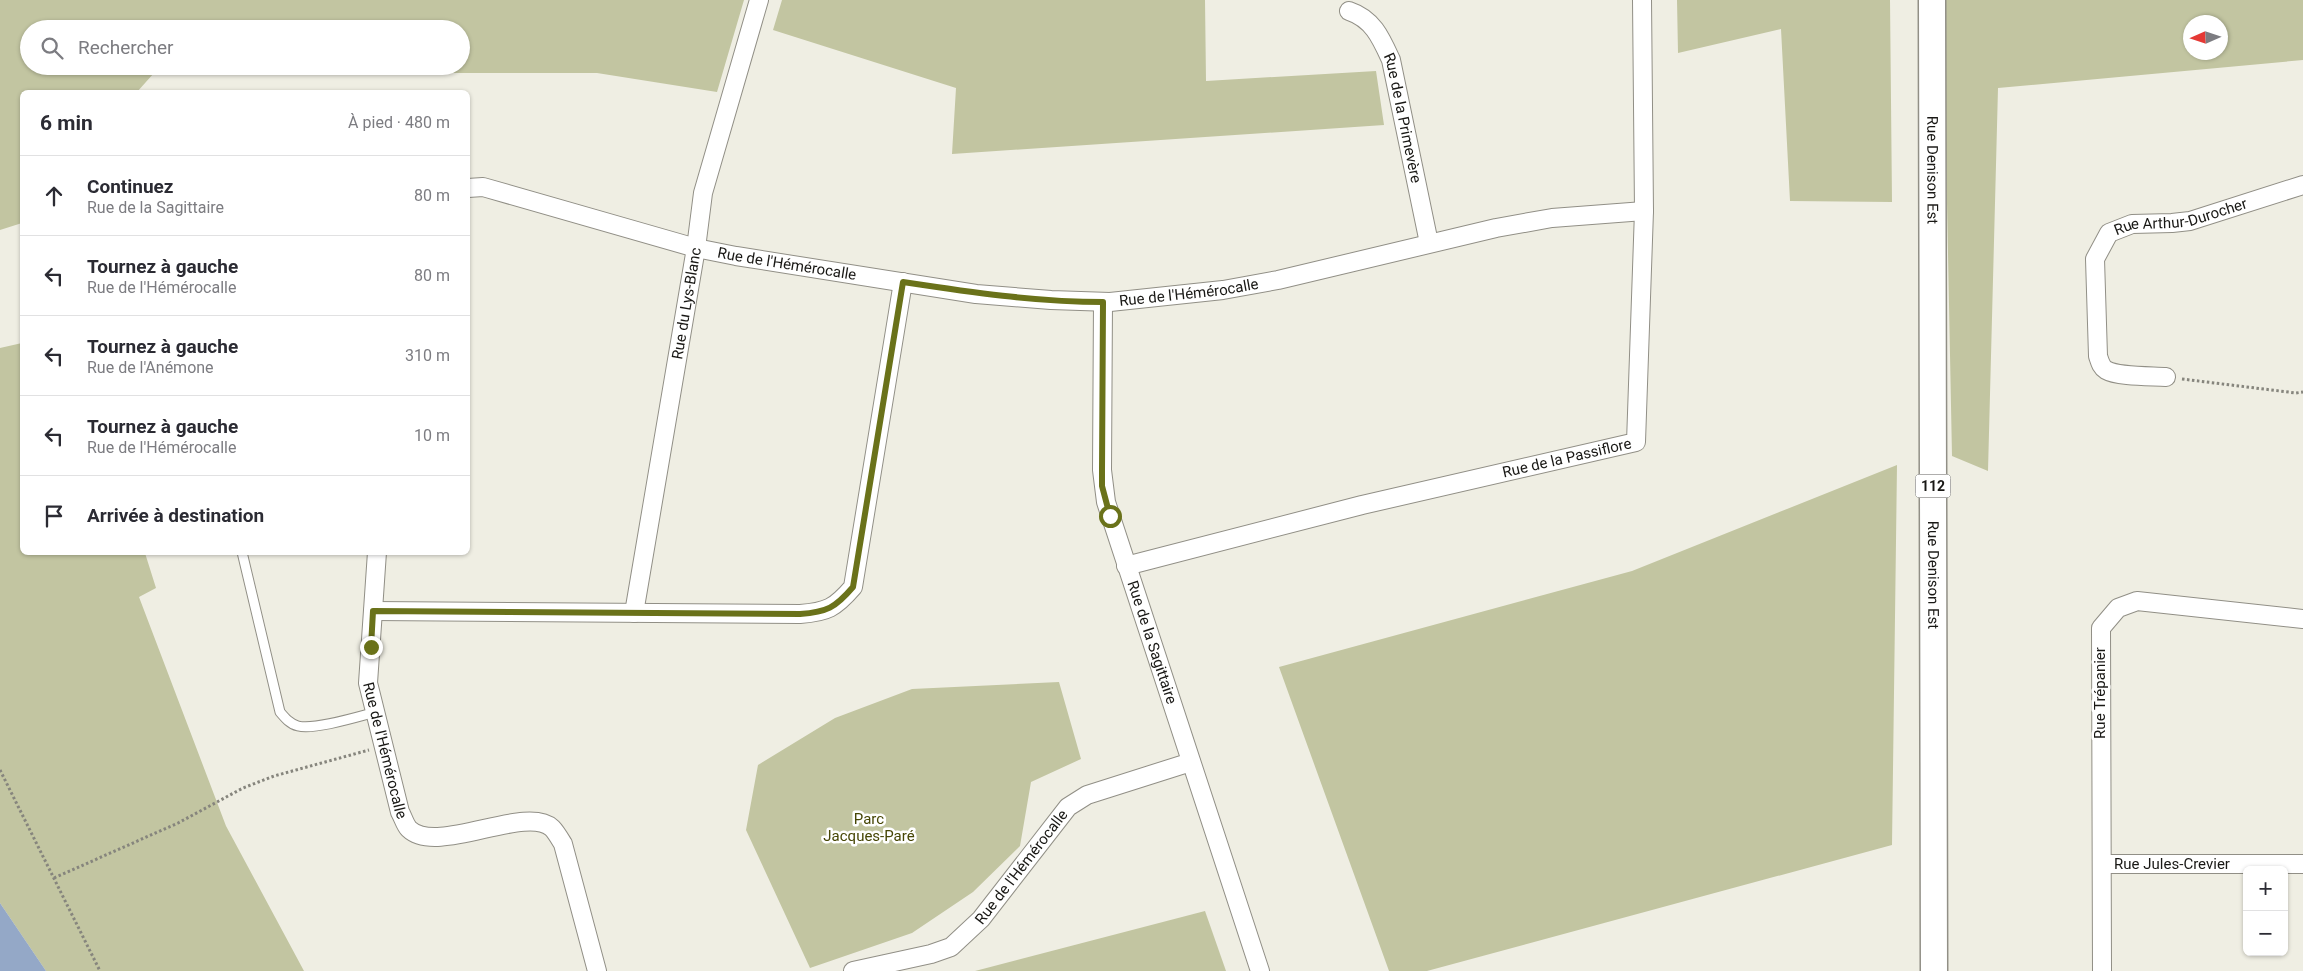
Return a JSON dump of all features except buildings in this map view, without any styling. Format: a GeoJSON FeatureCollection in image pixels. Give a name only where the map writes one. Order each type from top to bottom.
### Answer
{"type":"FeatureCollection","features":[{"type":"Feature","properties":{"kind":"main road","name":"Rue Denison Est"},"geometry":{"type":"LineString","coordinates":[[1932,0],[1934,971]]}},
{"type":"Feature","properties":{"kind":"street","name":"Rue du Lys-Blanc"},"geometry":{"type":"LineString","coordinates":[[634,613],[696,248],[703,193],[759,0]]}},
{"type":"Feature","properties":{"kind":"street","name":"Rue de la Passiflore"},"geometry":{"type":"LineString","coordinates":[[1126,566],[1362,505],[1636,442],[1644,211],[1642,0]]}},
{"type":"Feature","properties":{"kind":"street","name":"Rue de la Primevère"},"geometry":{"type":"LineString","coordinates":[[1349,11],[1360,15],[1370,22],[1381,37],[1391,60],[1429,243]]}},
{"type":"Feature","properties":{"kind":"street","name":"Rue Arthur-Durocher"},"geometry":{"type":"LineString","coordinates":[[2166,377],[2113,372],[2104,369],[2100,364],[2098,356],[2095,259],[2109,233],[2132,224],[2172,224],[2190,221],[2303,185]]}},
{"type":"Feature","properties":{"kind":"street","name":"Rue de l'Hémérocalle"},"geometry":{"type":"LineString","coordinates":[[470,188],[482,187],[696,248],[976,294],[1103,302],[1223,290],[1278,280],[1429,243],[1552,218],[1644,211]]}},
{"type":"Feature","properties":{"kind":"street"},"geometry":{"type":"LineString","coordinates":[[373,611],[800,614],[822,612],[839,603],[853,587],[903,282]]}},
{"type":"Feature","properties":{"kind":"street","name":"Rue de la Sagittaire"},"geometry":{"type":"LineString","coordinates":[[1103,302],[1102,486],[1126,566],[1260,971]]}},
{"type":"Feature","properties":{"kind":"street","name":"Rue de l'Hémérocalle"},"geometry":{"type":"LineString","coordinates":[[377,555],[368,682],[400,812],[409,829],[423,836],[443,836],[533,821],[551,827],[563,844],[597,971]]}},
{"type":"Feature","properties":{"kind":"street","name":"Rue Trépanier"},"geometry":{"type":"LineString","coordinates":[[2102,971],[2101,628],[2108,617],[2118,608],[2137,601],[2303,619]]}},
{"type":"Feature","properties":{"kind":"street","name":"Rue de l'Hémérocalle"},"geometry":{"type":"LineString","coordinates":[[853,971],[931,954],[951,947],[981,919],[1068,807],[1088,795],[1191,762]]}},
{"type":"Feature","properties":{"kind":"street","name":"Rue Jules-Crevier"},"geometry":{"type":"LineString","coordinates":[[2102,864],[2303,864]]}},
{"type":"Feature","properties":{"kind":"lane"},"geometry":{"type":"LineString","coordinates":[[243,555],[280,712],[288,722],[308,728],[376,712]]}},
{"type":"Feature","properties":{"kind":"path"},"geometry":{"type":"LineString","coordinates":[[2166,377],[2296,393],[2303,392]]}},
{"type":"Feature","properties":{"kind":"path"},"geometry":{"type":"LineString","coordinates":[[54,878],[178,823],[243,788],[274,776],[384,745]]}},
{"type":"Feature","properties":{"kind":"path"},"geometry":{"type":"LineString","coordinates":[[0,770],[100,971]]}},
{"type":"Feature","properties":{"kind":"green space"},"geometry":{"type":"Polygon","coordinates":[[[0,0],[744,0],[717,92],[597,73],[470,73],[470,20],[20,20],[20,75],[152,75],[139,90],[20,90],[20,224],[0,230],[0,0]]]}},
{"type":"Feature","properties":{"kind":"green space"},"geometry":{"type":"Polygon","coordinates":[[[782,0],[1205,0],[1206,81],[1376,71],[1384,125],[952,154],[956,88],[773,30],[782,0]]]}},
{"type":"Feature","properties":{"kind":"green space"},"geometry":{"type":"Polygon","coordinates":[[[1677,0],[1890,0],[1892,202],[1790,201],[1781,29],[1678,53],[1677,0]]]}},
{"type":"Feature","properties":{"kind":"green space"},"geometry":{"type":"Polygon","coordinates":[[[1943,0],[2303,0],[2303,60],[1998,88],[1988,471],[1952,456],[1943,0]]]}},
{"type":"Feature","properties":{"kind":"green space"},"geometry":{"type":"Polygon","coordinates":[[[20,343],[20,555],[146,555],[156,588],[139,597],[226,826],[304,971],[46,971],[0,903],[0,348],[20,343]]]}},
{"type":"Feature","properties":{"kind":"green space"},"geometry":{"type":"Polygon","coordinates":[[[1897,465],[1892,845],[1427,971],[1389,971],[1279,667],[1632,571],[1897,465]]]}},
{"type":"Feature","properties":{"kind":"green space","name":"Parc Jacques-Paré"},"geometry":{"type":"Polygon","coordinates":[[[1059,682],[1081,759],[1031,782],[1020,846],[973,892],[912,933],[810,968],[746,830],[758,765],[835,718],[912,689],[1059,682]]]}},
{"type":"Feature","properties":{"kind":"green space"},"geometry":{"type":"Polygon","coordinates":[[[1205,911],[1226,971],[975,971],[1205,911]]]}},
{"type":"Feature","properties":{"kind":"water"},"geometry":{"type":"Polygon","coordinates":[[[0,903],[46,971],[0,971],[0,903]]]}},
{"type":"Feature","properties":{"kind":"route"},"geometry":{"type":"LineString","coordinates":[[371,647],[373,611],[800,614],[822,612],[839,603],[853,587],[903,282],[976,294],[1103,302],[1102,486],[1110,516]]}}]}
